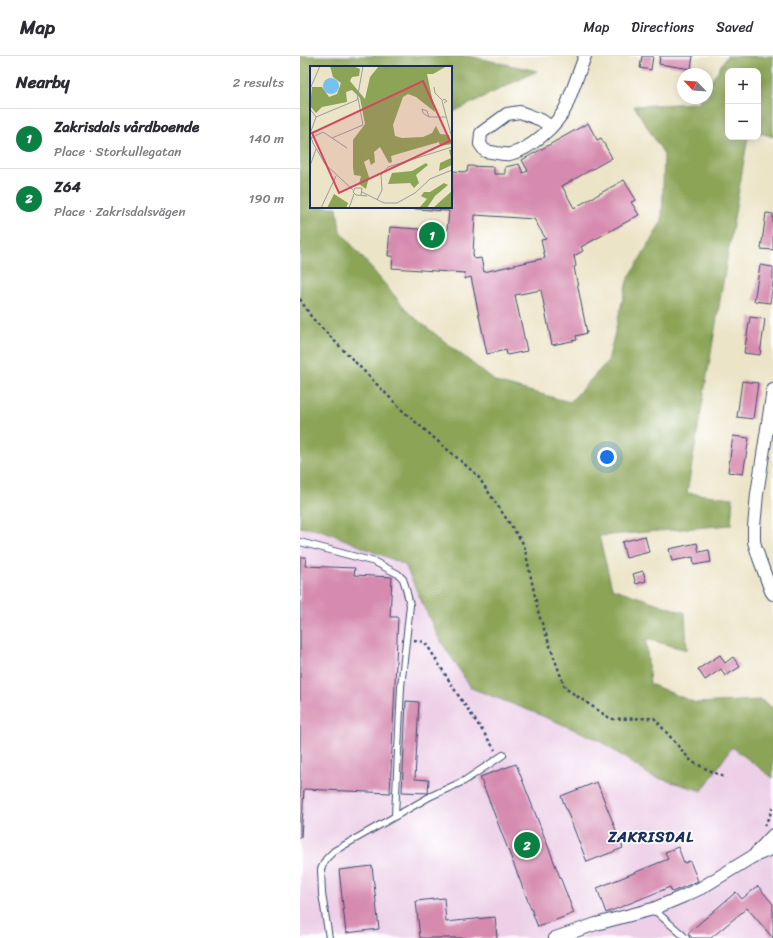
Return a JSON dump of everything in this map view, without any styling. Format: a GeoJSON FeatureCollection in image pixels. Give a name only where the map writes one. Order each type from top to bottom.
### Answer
{"type":"FeatureCollection","features":[{"type":"Feature","properties":{"kind":"street"},"geometry":{"type":"LineString","coordinates":[[551,127],[541,120],[520,112],[507,114],[481,133],[480,144],[486,151],[509,154],[526,148],[551,127],[562,114],[585,56]]}},
{"type":"Feature","properties":{"kind":"street"},"geometry":{"type":"LineString","coordinates":[[773,390],[757,494],[754,542],[773,594]]}},
{"type":"Feature","properties":{"kind":"street"},"geometry":{"type":"LineString","coordinates":[[752,857],[773,836]]}},
{"type":"Feature","properties":{"kind":"street"},"geometry":{"type":"LineString","coordinates":[[555,938],[596,924],[653,908],[684,896],[701,888],[752,857],[773,848]]}},
{"type":"Feature","properties":{"kind":"lane"},"geometry":{"type":"LineString","coordinates":[[300,542],[376,562],[398,574],[403,579],[410,605],[401,687],[395,816]]}},
{"type":"Feature","properties":{"kind":"lane"},"geometry":{"type":"LineString","coordinates":[[328,938],[321,881],[321,869],[326,859],[334,851],[431,796],[464,781],[501,756]]}},
{"type":"Feature","properties":{"kind":"lane"},"geometry":{"type":"LineString","coordinates":[[653,908],[686,938]]}},
{"type":"Feature","properties":{"kind":"path"},"geometry":{"type":"LineString","coordinates":[[300,299],[312,318],[404,412],[477,475],[524,545],[539,615],[565,688],[611,719],[654,718],[692,762],[726,778]]}},
{"type":"Feature","properties":{"kind":"path"},"geometry":{"type":"LineString","coordinates":[[407,639],[424,642],[427,645],[458,695],[501,756]]}},
{"type":"Feature","properties":{"kind":"shaded area"},"geometry":{"type":"Polygon","coordinates":[[[300,527],[324,531],[405,565],[472,688],[597,739],[651,776],[702,791],[731,746],[773,778],[773,938],[300,938],[300,527]]]}},
{"type":"Feature","properties":{"kind":"green space"},"geometry":{"type":"Polygon","coordinates":[[[300,56],[468,56],[537,71],[452,113],[452,66],[310,66],[310,208],[337,208],[340,231],[410,314],[496,382],[570,402],[608,361],[627,281],[662,221],[664,154],[634,106],[713,104],[713,78],[727,56],[773,56],[773,137],[761,133],[761,68],[725,68],[725,140],[747,140],[687,493],[733,498],[731,525],[599,536],[612,588],[685,613],[687,650],[646,639],[650,684],[696,703],[761,700],[773,708],[773,778],[732,747],[702,791],[651,776],[597,739],[471,688],[437,635],[405,565],[324,531],[300,527],[300,56]]]}},
{"type":"Feature","properties":{"kind":"building"},"geometry":{"type":"Polygon","coordinates":[[[642,56],[653,56],[651,70],[640,68],[642,56]]]}},
{"type":"Feature","properties":{"kind":"building"},"geometry":{"type":"Polygon","coordinates":[[[660,56],[693,56],[691,68],[659,64],[660,56]]]}},
{"type":"Feature","properties":{"kind":"building"},"geometry":{"type":"Polygon","coordinates":[[[588,123],[597,140],[601,138],[612,158],[562,186],[574,208],[624,180],[636,200],[631,202],[639,215],[581,247],[583,251],[574,256],[576,266],[574,267],[587,333],[576,336],[577,340],[552,345],[541,290],[515,295],[527,351],[507,355],[506,350],[487,354],[471,277],[464,279],[465,273],[392,268],[393,256],[388,256],[390,227],[447,231],[449,211],[401,208],[452,208],[452,171],[467,172],[468,166],[494,167],[494,174],[505,174],[505,167],[519,164],[523,173],[528,171],[522,160],[588,123]],[[475,215],[473,254],[474,259],[481,258],[484,272],[545,258],[541,240],[546,239],[534,219],[475,215]]]}},
{"type":"Feature","properties":{"kind":"building"},"geometry":{"type":"Polygon","coordinates":[[[766,213],[773,214],[773,250],[761,249],[766,213]]]}},
{"type":"Feature","properties":{"kind":"building"},"geometry":{"type":"Polygon","coordinates":[[[760,265],[773,267],[773,283],[770,303],[754,301],[760,265]]]}},
{"type":"Feature","properties":{"kind":"building"},"geometry":{"type":"Polygon","coordinates":[[[750,317],[765,319],[760,355],[744,353],[750,317]]]}},
{"type":"Feature","properties":{"kind":"building"},"geometry":{"type":"Polygon","coordinates":[[[742,381],[758,383],[753,419],[737,417],[742,381]]]}},
{"type":"Feature","properties":{"kind":"building"},"geometry":{"type":"Polygon","coordinates":[[[733,436],[749,438],[743,474],[728,472],[733,436]]]}},
{"type":"Feature","properties":{"kind":"building"},"geometry":{"type":"Polygon","coordinates":[[[645,536],[649,552],[626,558],[622,542],[645,536]]]}},
{"type":"Feature","properties":{"kind":"building"},"geometry":{"type":"Polygon","coordinates":[[[697,543],[699,552],[709,550],[711,562],[694,565],[693,557],[672,561],[669,549],[697,543]]]}},
{"type":"Feature","properties":{"kind":"building"},"geometry":{"type":"Polygon","coordinates":[[[300,557],[306,557],[305,566],[355,568],[354,575],[392,577],[390,617],[398,617],[390,793],[304,789],[301,838],[300,838],[300,557]]]}},
{"type":"Feature","properties":{"kind":"building"},"geometry":{"type":"Polygon","coordinates":[[[643,571],[646,581],[636,584],[633,574],[643,571]]]}},
{"type":"Feature","properties":{"kind":"building"},"geometry":{"type":"Polygon","coordinates":[[[720,655],[725,663],[733,657],[740,667],[725,676],[721,669],[705,680],[698,669],[720,655]]]}},
{"type":"Feature","properties":{"kind":"building"},"geometry":{"type":"Polygon","coordinates":[[[406,701],[419,702],[415,779],[429,780],[428,793],[402,792],[406,701]]]}},
{"type":"Feature","properties":{"kind":"building"},"geometry":{"type":"Polygon","coordinates":[[[516,764],[574,913],[538,927],[480,777],[516,764]]]}},
{"type":"Feature","properties":{"kind":"building"},"geometry":{"type":"Polygon","coordinates":[[[597,782],[623,848],[587,862],[561,796],[597,782]]]}},
{"type":"Feature","properties":{"kind":"building"},"geometry":{"type":"Polygon","coordinates":[[[678,847],[684,863],[690,861],[698,881],[672,892],[670,887],[606,913],[597,888],[668,859],[665,852],[678,847]]]}},
{"type":"Feature","properties":{"kind":"building"},"geometry":{"type":"Polygon","coordinates":[[[372,866],[379,929],[346,933],[339,870],[372,866]]]}},
{"type":"Feature","properties":{"kind":"building"},"geometry":{"type":"Polygon","coordinates":[[[758,886],[773,904],[773,938],[747,908],[711,938],[692,938],[688,933],[736,892],[742,899],[758,886]]]}},
{"type":"Feature","properties":{"kind":"building"},"geometry":{"type":"Polygon","coordinates":[[[444,898],[446,922],[495,917],[497,938],[420,938],[416,901],[444,898]]]}},
{"type":"Feature","properties":{"kind":"place","name":"Zakrisdals vårdboende"},"geometry":{"type":"Point","coordinates":[432,235]}},
{"type":"Feature","properties":{"kind":"place","name":"Z64"},"geometry":{"type":"Point","coordinates":[527,845]}},
{"type":"Feature","properties":{"kind":"district","name":"ZAKRISDAL"},"geometry":{"type":"Point","coordinates":[651,837]}}]}
